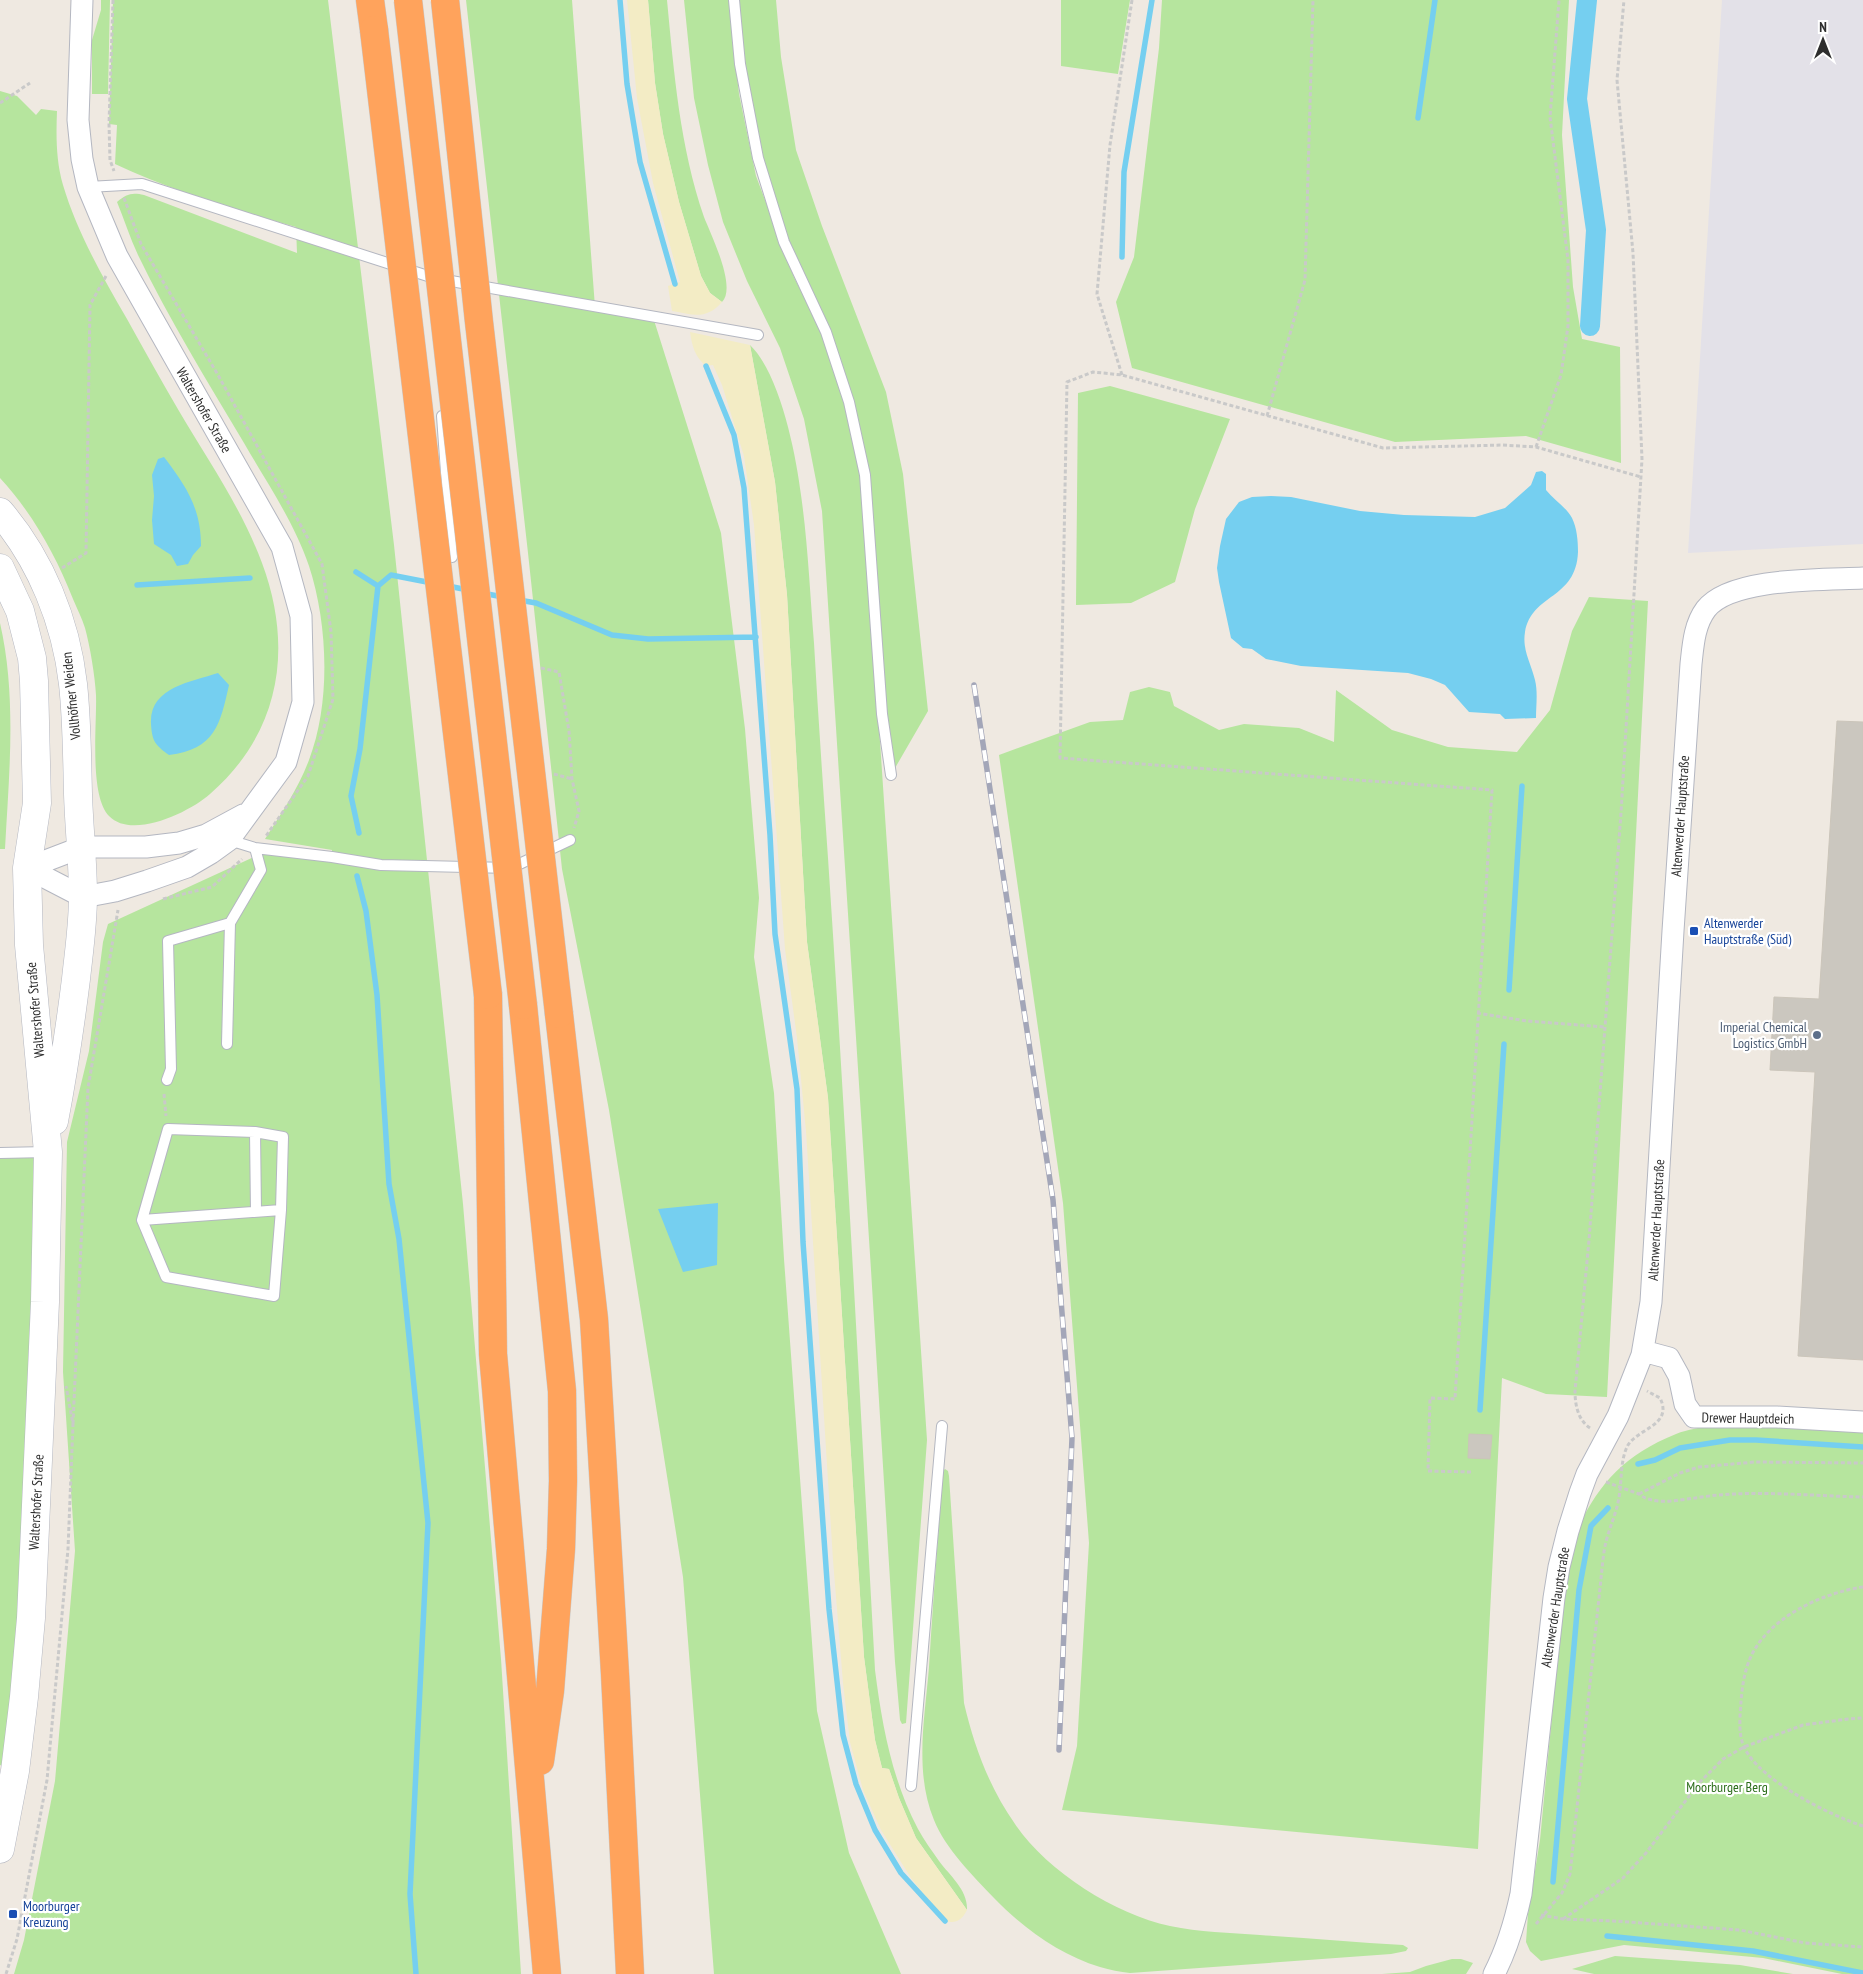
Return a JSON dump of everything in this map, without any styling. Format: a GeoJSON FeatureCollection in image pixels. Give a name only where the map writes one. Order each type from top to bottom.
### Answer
{"type":"FeatureCollection","features":[{"type":"Feature","properties":{"kind":"highway"},"geometry":{"type":"LineString","coordinates":[[370,0],[488,995],[493,1354],[547,1974]]}},
{"type":"Feature","properties":{"kind":"highway"},"geometry":{"type":"LineString","coordinates":[[408,0],[523,1005],[562,1400],[563,1481],[560,1558],[550,1691],[534,1817]]}},
{"type":"Feature","properties":{"kind":"highway"},"geometry":{"type":"LineString","coordinates":[[445,0],[478,312],[594,1319],[630,1974]]}},
{"type":"Feature","properties":{"kind":"main road","name":"Vollhöfner Weiden"},"geometry":{"type":"LineString","coordinates":[[0,512],[18,536],[44,581],[58,616],[67,649],[73,684],[83,897]]}},
{"type":"Feature","properties":{"kind":"main road"},"geometry":{"type":"LineString","coordinates":[[0,568],[20,611],[32,658],[38,803],[27,868]]}},
{"type":"Feature","properties":{"kind":"main road","name":"Waltershofer Straße"},"geometry":{"type":"LineString","coordinates":[[0,1849],[15,1771],[31,1618],[45,1302],[48,1152],[29,945],[27,868]]}},
{"type":"Feature","properties":{"kind":"main road","name":"Waltershofer Straße"},"geometry":{"type":"LineString","coordinates":[[48,1152],[68,1052],[83,897]]}},
{"type":"Feature","properties":{"kind":"street","name":"Waltershofer Straße"},"geometry":{"type":"LineString","coordinates":[[82,0],[78,120],[82,159],[88,187],[117,256],[282,546],[301,616],[303,702],[286,762],[229,840],[186,867],[115,891],[83,897]]}},
{"type":"Feature","properties":{"kind":"street","name":"Altenwerder Hauptstraße"},"geometry":{"type":"LineString","coordinates":[[1494,1974],[1511,1935],[1521,1894],[1554,1598],[1568,1531],[1587,1474],[1607,1439],[1631,1386],[1643,1351],[1651,1302],[1673,923],[1694,636],[1699,621],[1706,610],[1722,595],[1730,592],[1764,584],[1863,578]]}},
{"type":"Feature","properties":{"kind":"street","name":"Waltershofer Straße"},"geometry":{"type":"LineString","coordinates":[[27,868],[82,846],[146,848],[179,843],[206,835],[250,812]]}},
{"type":"Feature","properties":{"kind":"street"},"geometry":{"type":"LineString","coordinates":[[27,868],[83,897]]}},
{"type":"Feature","properties":{"kind":"street","name":"Drewer Hauptdeich"},"geometry":{"type":"LineString","coordinates":[[1643,1351],[1669,1358],[1679,1376],[1685,1404],[1694,1417],[1777,1417],[1863,1422]]}},
{"type":"Feature","properties":{"kind":"lane"},"geometry":{"type":"LineString","coordinates":[[398,0],[434,278],[439,368]]}},
{"type":"Feature","properties":{"kind":"lane"},"geometry":{"type":"LineString","coordinates":[[734,0],[740,64],[758,158],[784,242],[826,332],[849,402],[866,475],[882,714],[891,775]]}},
{"type":"Feature","properties":{"kind":"lane"},"geometry":{"type":"LineString","coordinates":[[88,187],[142,184],[434,278],[758,335]]}},
{"type":"Feature","properties":{"kind":"lane"},"geometry":{"type":"LineString","coordinates":[[442,408],[452,557]]}},
{"type":"Feature","properties":{"kind":"lane"},"geometry":{"type":"LineString","coordinates":[[229,840],[255,848],[381,865],[511,868],[570,840]]}},
{"type":"Feature","properties":{"kind":"lane"},"geometry":{"type":"LineString","coordinates":[[227,1044],[230,924],[261,870],[255,848]]}},
{"type":"Feature","properties":{"kind":"lane"},"geometry":{"type":"LineString","coordinates":[[167,1080],[171,1069],[168,941],[230,924]]}},
{"type":"Feature","properties":{"kind":"lane"},"geometry":{"type":"LineString","coordinates":[[168,1129],[256,1132],[282,1137],[281,1210],[274,1296],[166,1277],[142,1220],[168,1129]]}},
{"type":"Feature","properties":{"kind":"lane"},"geometry":{"type":"LineString","coordinates":[[256,1132],[256,1212]]}},
{"type":"Feature","properties":{"kind":"lane"},"geometry":{"type":"LineString","coordinates":[[0,1153],[48,1152]]}},
{"type":"Feature","properties":{"kind":"lane"},"geometry":{"type":"LineString","coordinates":[[142,1220],[281,1210]]}},
{"type":"Feature","properties":{"kind":"lane"},"geometry":{"type":"LineString","coordinates":[[911,1786],[942,1426]]}},
{"type":"Feature","properties":{"kind":"path"},"geometry":{"type":"LineString","coordinates":[[113,0],[110,160],[141,244],[223,384],[322,564],[331,632]]}},
{"type":"Feature","properties":{"kind":"path"},"geometry":{"type":"LineString","coordinates":[[1122,375],[1097,294],[1110,145],[1132,0]]}},
{"type":"Feature","properties":{"kind":"path"},"geometry":{"type":"LineString","coordinates":[[1267,416],[1306,280],[1313,0]]}},
{"type":"Feature","properties":{"kind":"path"},"geometry":{"type":"LineString","coordinates":[[1536,447],[1561,375],[1568,326],[1568,260],[1550,117],[1559,0]]}},
{"type":"Feature","properties":{"kind":"path"},"geometry":{"type":"LineString","coordinates":[[1607,1439],[1586,1425],[1581,1419],[1575,1401],[1575,1391],[1589,1240],[1621,813],[1642,459],[1633,253],[1617,80],[1624,0]]}},
{"type":"Feature","properties":{"kind":"path"},"geometry":{"type":"LineString","coordinates":[[0,103],[30,83]]}},
{"type":"Feature","properties":{"kind":"path"},"geometry":{"type":"LineString","coordinates":[[86,553],[90,305],[117,256]]}},
{"type":"Feature","properties":{"kind":"path"},"geometry":{"type":"LineString","coordinates":[[1471,1472],[1428,1471],[1430,1398],[1454,1399],[1492,790],[1060,758],[1067,382],[1093,372],[1122,375],[1383,448],[1503,444],[1536,447],[1641,477]]}},
{"type":"Feature","properties":{"kind":"path"},"geometry":{"type":"LineString","coordinates":[[1477,1013],[1533,1022],[1605,1027]]}},
{"type":"Feature","properties":{"kind":"path"},"geometry":{"type":"LineString","coordinates":[[167,1080],[164,1084],[166,1124],[168,1129]]}},
{"type":"Feature","properties":{"kind":"path"},"geometry":{"type":"LineString","coordinates":[[74,1424],[88,1088]]}},
{"type":"Feature","properties":{"kind":"path"},"geometry":{"type":"LineString","coordinates":[[1645,1391],[1660,1398],[1662,1411],[1657,1422],[1628,1444],[1623,1459],[1621,1488],[1604,1557],[1570,1874],[1562,1893],[1541,1916],[1740,1930],[1805,1943],[1863,1948]]}},
{"type":"Feature","properties":{"kind":"path"},"geometry":{"type":"LineString","coordinates":[[1639,1494],[1680,1473],[1699,1467],[1755,1462],[1863,1463]]}},
{"type":"Feature","properties":{"kind":"path"},"geometry":{"type":"LineString","coordinates":[[1587,1474],[1639,1494],[1643,1498],[1663,1501],[1740,1493],[1863,1497]]}},
{"type":"Feature","properties":{"kind":"path"},"geometry":{"type":"LineString","coordinates":[[1863,1587],[1823,1597],[1800,1609],[1774,1626],[1758,1643],[1749,1660],[1742,1686],[1740,1733],[1744,1748],[1760,1768],[1801,1798],[1825,1812],[1863,1826]]}},
{"type":"Feature","properties":{"kind":"path"},"geometry":{"type":"LineString","coordinates":[[1563,1919],[1623,1878],[1646,1853],[1699,1783],[1723,1758],[1803,1725],[1863,1718]]}},
{"type":"Feature","properties":{"kind":"shaded area"},"geometry":{"type":"Polygon","coordinates":[[[1722,0],[1863,0],[1863,544],[1688,553],[1722,0]]]}},
{"type":"Feature","properties":{"kind":"green space"},"geometry":{"type":"Polygon","coordinates":[[[101,0],[110,0],[108,94],[92,94],[92,40],[101,10],[101,0]]]}},
{"type":"Feature","properties":{"kind":"green space"},"geometry":{"type":"Polygon","coordinates":[[[113,0],[328,0],[394,545],[463,1204],[501,1659],[521,1974],[14,1974],[24,1940],[55,1781],[75,1551],[63,1372],[67,1142],[89,1051],[103,942],[108,924],[269,850],[332,856],[332,850],[265,839],[305,771],[316,738],[321,714],[324,689],[323,638],[320,613],[309,566],[296,534],[280,503],[162,303],[132,242],[117,202],[129,194],[144,195],[297,253],[296,227],[181,191],[115,164],[117,125],[109,124],[113,0]]]}},
{"type":"Feature","properties":{"kind":"green space"},"geometry":{"type":"Polygon","coordinates":[[[466,0],[572,0],[595,307],[653,317],[721,533],[745,729],[759,898],[754,957],[774,1093],[784,1259],[817,1711],[849,1853],[901,1974],[714,1974],[683,1577],[609,1110],[562,869],[466,0]]]}},
{"type":"Feature","properties":{"kind":"green space"},"geometry":{"type":"Polygon","coordinates":[[[648,0],[667,0],[675,82],[689,164],[704,217],[725,273],[726,295],[722,302],[710,293],[701,276],[679,202],[663,134],[655,83],[648,0]]]}},
{"type":"Feature","properties":{"kind":"green space"},"geometry":{"type":"Polygon","coordinates":[[[684,0],[729,0],[739,94],[756,176],[794,277],[824,338],[840,385],[863,489],[927,1440],[906,1723],[902,1724],[900,1720],[895,1662],[822,511],[804,419],[780,348],[747,281],[723,222],[708,165],[694,98],[684,0]]]}},
{"type":"Feature","properties":{"kind":"green space"},"geometry":{"type":"Polygon","coordinates":[[[734,0],[776,0],[781,57],[796,150],[822,226],[886,392],[903,474],[928,711],[891,775],[865,475],[826,332],[784,242],[758,158],[734,0]]]}},
{"type":"Feature","properties":{"kind":"green space"},"geometry":{"type":"Polygon","coordinates":[[[1061,0],[1130,0],[1118,74],[1061,66],[1061,0]]]}},
{"type":"Feature","properties":{"kind":"green space"},"geometry":{"type":"Polygon","coordinates":[[[1162,0],[1569,0],[1562,135],[1573,287],[1582,339],[1620,347],[1621,463],[1526,436],[1395,442],[1132,368],[1116,302],[1134,257],[1159,48],[1162,0]]]}},
{"type":"Feature","properties":{"kind":"green space"},"geometry":{"type":"Polygon","coordinates":[[[0,91],[17,96],[36,115],[41,109],[57,111],[59,167],[75,220],[108,287],[245,523],[262,563],[272,595],[277,627],[278,658],[274,688],[266,717],[252,744],[234,770],[210,794],[189,808],[161,821],[132,825],[119,823],[109,816],[103,806],[96,776],[95,687],[85,628],[51,550],[33,520],[0,478],[0,91]]]}},
{"type":"Feature","properties":{"kind":"green space"},"geometry":{"type":"Polygon","coordinates":[[[750,345],[761,358],[770,375],[785,416],[795,458],[805,532],[835,959],[875,1670],[889,1752],[901,1791],[925,1841],[965,1896],[967,1910],[916,1838],[889,1769],[882,1768],[875,1740],[864,1657],[828,1098],[807,942],[787,595],[775,482],[750,345]]]}},
{"type":"Feature","properties":{"kind":"green space"},"geometry":{"type":"Polygon","coordinates":[[[1110,386],[1230,419],[1195,509],[1175,582],[1131,603],[1076,605],[1078,393],[1110,386]]]}},
{"type":"Feature","properties":{"kind":"green space"},"geometry":{"type":"Polygon","coordinates":[[[1589,597],[1648,601],[1607,1397],[1546,1394],[1502,1378],[1478,1849],[1062,1810],[1077,1746],[1089,1543],[1063,1203],[999,755],[1090,722],[1123,720],[1130,692],[1149,687],[1170,692],[1174,706],[1219,730],[1244,724],[1299,728],[1334,742],[1336,690],[1392,730],[1448,747],[1517,752],[1550,710],[1572,631],[1589,597]]]}},
{"type":"Feature","properties":{"kind":"green space"},"geometry":{"type":"Polygon","coordinates":[[[0,623],[9,679],[10,707],[10,764],[5,849],[0,849],[0,623]]]}},
{"type":"Feature","properties":{"kind":"green space"},"geometry":{"type":"Polygon","coordinates":[[[48,1152],[15,1771],[0,1765],[0,1153],[48,1152]]]}},
{"type":"Feature","properties":{"kind":"green space","name":"Moorburger Berg"},"geometry":{"type":"Polygon","coordinates":[[[1713,1425],[1863,1431],[1863,1974],[1842,1974],[1763,1958],[1624,1945],[1541,1961],[1530,1951],[1526,1942],[1528,1914],[1540,1840],[1568,1550],[1597,1495],[1622,1466],[1637,1454],[1676,1434],[1713,1425]]]}},
{"type":"Feature","properties":{"kind":"green space"},"geometry":{"type":"Polygon","coordinates":[[[945,1469],[948,1471],[949,1476],[964,1703],[978,1750],[997,1796],[1015,1824],[1045,1858],[1063,1874],[1105,1901],[1127,1912],[1170,1926],[1203,1931],[1403,1945],[1408,1948],[1406,1951],[1391,1954],[1130,1973],[1085,1962],[1057,1948],[1030,1930],[1005,1909],[960,1861],[945,1841],[934,1820],[924,1783],[922,1744],[943,1471],[945,1469]]]}},
{"type":"Feature","properties":{"kind":"green space"},"geometry":{"type":"Polygon","coordinates":[[[1615,1956],[1740,1965],[1793,1974],[1594,1974],[1572,1969],[1615,1956]]]}},
{"type":"Feature","properties":{"kind":"green space"},"geometry":{"type":"Polygon","coordinates":[[[1452,1959],[1461,1959],[1473,1963],[1466,1974],[1382,1974],[1410,1972],[1452,1959]]]}},
{"type":"Feature","properties":{"kind":"sand"},"geometry":{"type":"Polygon","coordinates":[[[627,0],[648,0],[655,83],[663,134],[679,202],[701,276],[710,293],[722,302],[711,312],[705,314],[693,315],[672,311],[668,286],[680,282],[653,183],[637,98],[627,0]]]}},
{"type":"Feature","properties":{"kind":"sand"},"geometry":{"type":"Polygon","coordinates":[[[690,332],[750,345],[775,482],[787,595],[807,942],[828,1098],[864,1657],[875,1740],[882,1768],[889,1769],[916,1838],[967,1910],[961,1919],[949,1922],[945,1921],[911,1878],[881,1830],[863,1790],[850,1742],[833,1560],[806,1131],[797,1038],[785,949],[754,525],[744,456],[722,385],[713,365],[706,366],[697,355],[690,332]]]}},
{"type":"Feature","properties":{"kind":"water"},"geometry":{"type":"Polygon","coordinates":[[[164,457],[191,498],[200,532],[201,546],[188,564],[177,566],[171,555],[154,544],[152,475],[158,459],[164,457]]]}},
{"type":"Feature","properties":{"kind":"water"},"geometry":{"type":"Polygon","coordinates":[[[1542,471],[1546,474],[1546,490],[1567,510],[1572,518],[1577,535],[1578,552],[1575,568],[1570,579],[1536,610],[1529,619],[1525,632],[1526,651],[1536,685],[1536,718],[1505,719],[1500,714],[1469,712],[1445,685],[1408,673],[1301,666],[1266,659],[1252,649],[1243,648],[1231,638],[1217,568],[1226,519],[1239,502],[1252,497],[1291,497],[1360,511],[1404,515],[1475,517],[1505,508],[1531,485],[1536,472],[1542,471]]]}},
{"type":"Feature","properties":{"kind":"water"},"geometry":{"type":"Polygon","coordinates":[[[218,673],[229,685],[222,712],[213,733],[197,747],[169,755],[157,745],[152,735],[152,712],[157,702],[164,694],[184,683],[218,673]]]}},
{"type":"Feature","properties":{"kind":"water"},"geometry":{"type":"Polygon","coordinates":[[[718,1203],[717,1265],[683,1272],[658,1209],[718,1203]]]}},
{"type":"Feature","properties":{"kind":"building","name":"Imperial Chemical Logistics GmbH"},"geometry":{"type":"Polygon","coordinates":[[[1837,721],[1863,722],[1863,1360],[1798,1356],[1815,1072],[1770,1070],[1774,997],[1819,999],[1837,721]]]}},
{"type":"Feature","properties":{"kind":"building"},"geometry":{"type":"Polygon","coordinates":[[[1469,1434],[1492,1435],[1490,1459],[1468,1458],[1469,1434]]]}},
{"type":"Feature","properties":{"kind":"waterway"},"geometry":{"type":"LineString","coordinates":[[620,0],[627,84],[640,162],[675,284]]}},
{"type":"Feature","properties":{"kind":"waterway"},"geometry":{"type":"LineString","coordinates":[[1122,257],[1124,172],[1152,0]]}},
{"type":"Feature","properties":{"kind":"waterway"},"geometry":{"type":"LineString","coordinates":[[1418,118],[1435,0]]}},
{"type":"Feature","properties":{"kind":"waterway"},"geometry":{"type":"LineString","coordinates":[[1587,0],[1577,99],[1596,230],[1590,326]]}},
{"type":"Feature","properties":{"kind":"waterway"},"geometry":{"type":"LineString","coordinates":[[706,366],[734,435],[744,488],[770,835],[775,934],[797,1089],[803,1242],[829,1609],[843,1735],[856,1784],[875,1830],[901,1873],[945,1921]]}},
{"type":"Feature","properties":{"kind":"waterway"},"geometry":{"type":"LineString","coordinates":[[356,572],[378,586],[360,749],[351,796],[359,833]]}},
{"type":"Feature","properties":{"kind":"waterway"},"geometry":{"type":"LineString","coordinates":[[378,586],[391,575],[432,583]]}},
{"type":"Feature","properties":{"kind":"waterway"},"geometry":{"type":"LineString","coordinates":[[137,585],[250,578]]}},
{"type":"Feature","properties":{"kind":"waterway"},"geometry":{"type":"LineString","coordinates":[[448,586],[468,590]]}},
{"type":"Feature","properties":{"kind":"waterway"},"geometry":{"type":"LineString","coordinates":[[482,593],[503,597]]}},
{"type":"Feature","properties":{"kind":"waterway"},"geometry":{"type":"LineString","coordinates":[[519,600],[536,603],[612,635],[648,639],[756,637]]}},
{"type":"Feature","properties":{"kind":"waterway"},"geometry":{"type":"LineString","coordinates":[[1509,990],[1522,786]]}},
{"type":"Feature","properties":{"kind":"waterway"},"geometry":{"type":"LineString","coordinates":[[357,876],[366,911],[377,995],[389,1184],[399,1239],[428,1523],[410,1894],[416,1974]]}},
{"type":"Feature","properties":{"kind":"waterway"},"geometry":{"type":"LineString","coordinates":[[1480,1410],[1504,1044]]}},
{"type":"Feature","properties":{"kind":"waterway"},"geometry":{"type":"LineString","coordinates":[[1638,1464],[1655,1460],[1680,1448],[1730,1440],[1863,1447]]}},
{"type":"Feature","properties":{"kind":"waterway"},"geometry":{"type":"LineString","coordinates":[[1553,1882],[1579,1590],[1591,1526],[1608,1508]]}},
{"type":"Feature","properties":{"kind":"waterway"},"geometry":{"type":"LineString","coordinates":[[1607,1936],[1753,1951],[1863,1973]]}},
{"type":"Feature","properties":{"kind":"railway"},"geometry":{"type":"LineString","coordinates":[[974,685],[1053,1200],[1072,1438],[1059,1750]]}},
{"type":"Feature","properties":{"kind":"place","name":"Altenwerder Hauptstraße (Süd)"},"geometry":{"type":"Point","coordinates":[1694,931]}},
{"type":"Feature","properties":{"kind":"place","name":"Imperial Chemical Logistics GmbH"},"geometry":{"type":"Point","coordinates":[1817,1035]}},
{"type":"Feature","properties":{"kind":"place","name":"Moorburger Kreuzung"},"geometry":{"type":"Point","coordinates":[13,1914]}}]}
